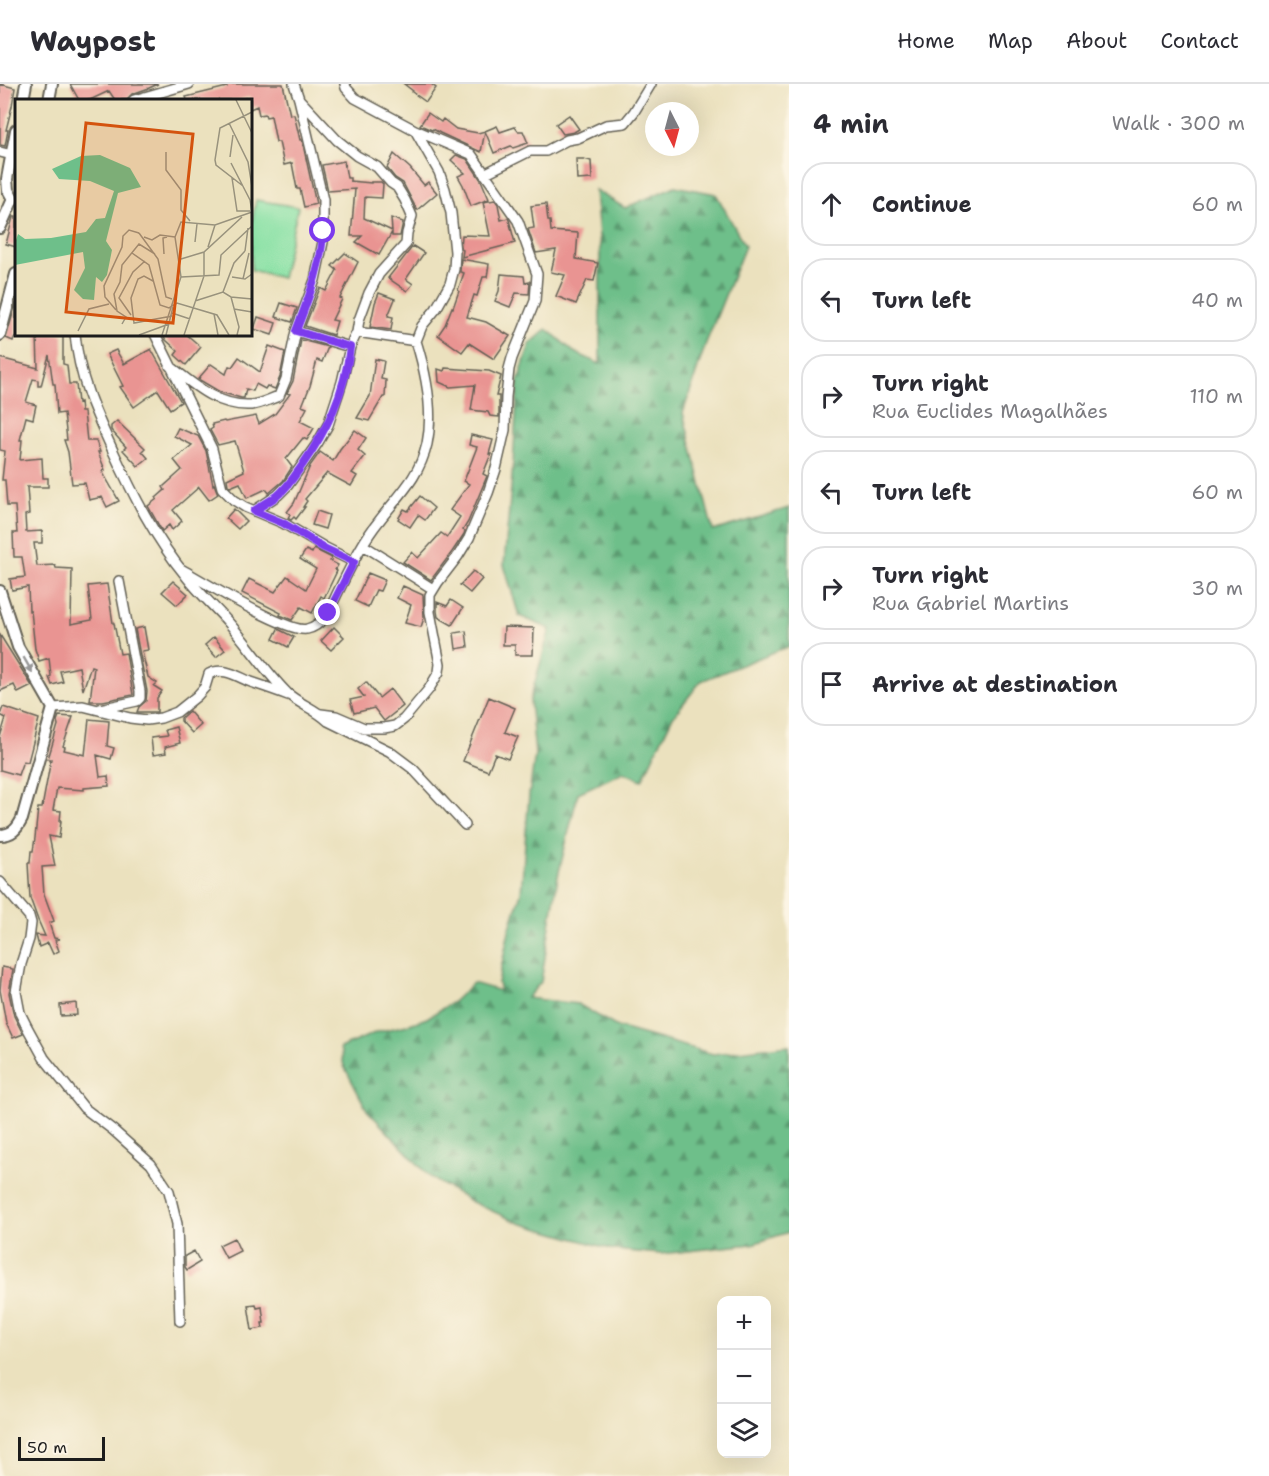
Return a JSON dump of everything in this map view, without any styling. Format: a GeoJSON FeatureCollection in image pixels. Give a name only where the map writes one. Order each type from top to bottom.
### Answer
{"type":"FeatureCollection","features":[{"type":"Feature","properties":{"kind":"street"},"geometry":{"type":"LineString","coordinates":[[23,99],[26,84]]}},
{"type":"Feature","properties":{"kind":"street"},"geometry":{"type":"LineString","coordinates":[[49,99],[52,84]]}},
{"type":"Feature","properties":{"kind":"street"},"geometry":{"type":"LineString","coordinates":[[137,99],[189,84]]}},
{"type":"Feature","properties":{"kind":"street"},"geometry":{"type":"LineString","coordinates":[[170,366],[199,389],[226,402],[250,405],[279,396],[286,379],[296,331],[315,280],[323,242],[323,200],[294,84]]}},
{"type":"Feature","properties":{"kind":"street"},"geometry":{"type":"LineString","coordinates":[[321,714],[336,716],[364,728],[395,726],[420,701],[435,680],[439,672],[439,657],[429,607],[430,595],[469,538],[488,494],[505,430],[509,369],[535,302],[537,291],[537,274],[518,221],[471,154],[415,130],[355,98],[345,84]]}},
{"type":"Feature","properties":{"kind":"street"},"geometry":{"type":"LineString","coordinates":[[483,174],[530,151],[546,151],[606,125],[625,123],[651,84]]}},
{"type":"Feature","properties":{"kind":"street"},"geometry":{"type":"LineString","coordinates":[[254,511],[278,495],[288,485],[328,425],[335,408],[350,347],[369,292],[379,274],[406,244],[412,216],[397,187],[377,168],[352,153],[337,140],[299,99]]}},
{"type":"Feature","properties":{"kind":"street"},"geometry":{"type":"LineString","coordinates":[[181,569],[274,621],[294,629],[306,630],[319,623],[328,613],[363,545],[379,520],[399,498],[420,467],[428,442],[430,419],[422,358],[416,341],[422,326],[436,309],[450,284],[455,252],[451,213],[445,189],[439,172],[415,130]]}},
{"type":"Feature","properties":{"kind":"street"},"geometry":{"type":"LineString","coordinates":[[0,228],[15,199],[8,190],[7,179],[15,137]]}},
{"type":"Feature","properties":{"kind":"street"},"geometry":{"type":"LineString","coordinates":[[0,152],[12,155]]}},
{"type":"Feature","properties":{"kind":"street"},"geometry":{"type":"LineString","coordinates":[[0,335],[15,278]]}},
{"type":"Feature","properties":{"kind":"street"},"geometry":{"type":"LineString","coordinates":[[296,331],[350,347]]}},
{"type":"Feature","properties":{"kind":"street"},"geometry":{"type":"LineString","coordinates":[[357,332],[416,341]]}},
{"type":"Feature","properties":{"kind":"street"},"geometry":{"type":"LineString","coordinates":[[75,336],[82,376],[96,415],[136,501],[157,536],[181,569],[218,609],[274,679],[290,695]]}},
{"type":"Feature","properties":{"kind":"street"},"geometry":{"type":"LineString","coordinates":[[156,336],[212,449],[222,488],[245,507],[283,523],[324,548],[354,562]]}},
{"type":"Feature","properties":{"kind":"street"},"geometry":{"type":"LineString","coordinates":[[363,545],[433,589]]}},
{"type":"Feature","properties":{"kind":"street"},"geometry":{"type":"LineString","coordinates":[[98,709],[136,701],[140,698],[119,581]]}},
{"type":"Feature","properties":{"kind":"street"},"geometry":{"type":"LineString","coordinates":[[0,591],[18,647],[53,708],[22,819],[13,832],[1,835]]}},
{"type":"Feature","properties":{"kind":"street"},"geometry":{"type":"LineString","coordinates":[[53,708],[83,706],[142,720],[166,716],[181,709],[197,696],[205,687],[210,673],[232,674],[290,695],[321,714],[328,721],[389,751],[413,769],[465,825]]}},
{"type":"Feature","properties":{"kind":"street"},"geometry":{"type":"LineString","coordinates":[[0,882],[28,916],[31,924],[16,992],[20,1013],[27,1027],[44,1058],[84,1108],[151,1164],[169,1191],[177,1224],[180,1321]]}},
{"type":"Feature","properties":{"kind":"green space"},"geometry":{"type":"Polygon","coordinates":[[[675,186],[716,194],[745,246],[706,343],[683,413],[713,531],[789,508],[789,647],[701,681],[672,718],[642,780],[623,772],[578,793],[558,876],[541,982],[527,998],[578,1004],[617,1027],[713,1054],[789,1045],[789,1232],[752,1244],[661,1254],[614,1250],[519,1223],[470,1201],[430,1177],[367,1110],[344,1066],[340,1048],[377,1032],[427,1018],[453,1002],[473,983],[500,991],[498,983],[509,931],[521,893],[529,795],[535,754],[530,700],[550,629],[519,616],[504,565],[518,381],[530,344],[547,329],[574,352],[600,364],[600,248],[595,190],[625,208],[675,186]]]}},
{"type":"Feature","properties":{"kind":"green space"},"geometry":{"type":"Polygon","coordinates":[[[256,200],[298,207],[282,278],[252,270],[252,220],[256,200]]]}},
{"type":"Feature","properties":{"kind":"building"},"geometry":{"type":"Polygon","coordinates":[[[0,84],[15,88],[5,146],[0,145],[0,84]]]}},
{"type":"Feature","properties":{"kind":"building"},"geometry":{"type":"Polygon","coordinates":[[[70,84],[158,84],[132,94],[127,99],[114,99],[109,91],[92,99],[78,99],[70,84]]]}},
{"type":"Feature","properties":{"kind":"building"},"geometry":{"type":"Polygon","coordinates":[[[226,84],[283,84],[290,115],[294,114],[300,140],[302,140],[316,204],[304,207],[300,189],[297,189],[292,163],[284,165],[279,142],[276,142],[271,116],[259,115],[257,106],[252,108],[250,97],[187,99],[186,97],[227,87],[226,84]]]}},
{"type":"Feature","properties":{"kind":"building"},"geometry":{"type":"Polygon","coordinates":[[[404,84],[431,84],[436,88],[426,102],[404,84]]]}},
{"type":"Feature","properties":{"kind":"building"},"geometry":{"type":"Polygon","coordinates":[[[428,113],[441,122],[443,119],[456,129],[478,133],[485,131],[481,152],[420,125],[428,113]]]}},
{"type":"Feature","properties":{"kind":"building"},"geometry":{"type":"Polygon","coordinates":[[[569,115],[579,129],[563,134],[556,124],[569,115]]]}},
{"type":"Feature","properties":{"kind":"building"},"geometry":{"type":"Polygon","coordinates":[[[497,126],[500,132],[515,127],[518,131],[523,131],[528,143],[513,148],[511,146],[494,153],[485,131],[497,126]]]}},
{"type":"Feature","properties":{"kind":"building"},"geometry":{"type":"Polygon","coordinates":[[[394,154],[424,185],[428,182],[437,193],[417,210],[403,183],[395,178],[387,168],[394,154]]]}},
{"type":"Feature","properties":{"kind":"building"},"geometry":{"type":"Polygon","coordinates":[[[456,155],[467,159],[481,180],[489,199],[471,206],[458,176],[465,173],[451,160],[456,155]]]}},
{"type":"Feature","properties":{"kind":"building"},"geometry":{"type":"Polygon","coordinates":[[[576,159],[591,161],[592,179],[577,180],[576,159]]]}},
{"type":"Feature","properties":{"kind":"building"},"geometry":{"type":"Polygon","coordinates":[[[344,161],[347,178],[350,178],[350,181],[381,182],[383,184],[382,198],[365,197],[364,218],[392,231],[391,218],[403,222],[400,236],[392,236],[392,232],[379,255],[356,242],[362,236],[351,236],[355,189],[328,191],[322,165],[344,161]]]}},
{"type":"Feature","properties":{"kind":"building"},"geometry":{"type":"Polygon","coordinates":[[[495,200],[501,220],[508,218],[509,220],[515,243],[462,257],[462,235],[490,236],[483,202],[495,200]]]}},
{"type":"Feature","properties":{"kind":"building"},"geometry":{"type":"Polygon","coordinates":[[[546,204],[551,231],[578,233],[576,259],[598,263],[594,281],[587,280],[576,304],[556,296],[565,275],[551,272],[556,250],[536,253],[528,229],[534,228],[531,206],[546,204]]]}},
{"type":"Feature","properties":{"kind":"building"},"geometry":{"type":"Polygon","coordinates":[[[13,217],[15,217],[15,247],[6,244],[13,217]]]}},
{"type":"Feature","properties":{"kind":"building"},"geometry":{"type":"Polygon","coordinates":[[[413,246],[424,253],[406,279],[413,284],[407,291],[388,278],[413,246]]]}},
{"type":"Feature","properties":{"kind":"building"},"geometry":{"type":"Polygon","coordinates":[[[345,253],[358,262],[332,320],[337,321],[333,335],[305,326],[320,288],[326,291],[337,270],[332,266],[345,253]]]}},
{"type":"Feature","properties":{"kind":"building"},"geometry":{"type":"Polygon","coordinates":[[[461,259],[489,264],[487,277],[483,277],[477,296],[474,295],[467,317],[486,322],[510,336],[494,359],[469,343],[462,352],[438,335],[445,325],[459,291],[464,273],[460,272],[461,259]]]}},
{"type":"Feature","properties":{"kind":"building"},"geometry":{"type":"Polygon","coordinates":[[[501,274],[524,276],[525,283],[530,282],[529,294],[516,293],[510,307],[495,301],[501,274]]]}},
{"type":"Feature","properties":{"kind":"building"},"geometry":{"type":"Polygon","coordinates":[[[379,293],[395,299],[388,316],[393,317],[391,330],[370,327],[379,293]]]}},
{"type":"Feature","properties":{"kind":"building"},"geometry":{"type":"Polygon","coordinates":[[[281,303],[297,308],[292,322],[276,317],[281,303]]]}},
{"type":"Feature","properties":{"kind":"building"},"geometry":{"type":"Polygon","coordinates":[[[15,306],[16,338],[13,341],[6,338],[15,306]]]}},
{"type":"Feature","properties":{"kind":"building"},"geometry":{"type":"Polygon","coordinates":[[[258,317],[276,323],[272,335],[254,329],[258,317]]]}},
{"type":"Feature","properties":{"kind":"building"},"geometry":{"type":"Polygon","coordinates":[[[37,336],[63,336],[63,364],[67,365],[69,384],[76,384],[78,403],[80,402],[81,412],[84,412],[87,441],[96,441],[105,470],[102,471],[119,501],[107,507],[102,497],[89,500],[85,483],[72,484],[64,440],[67,440],[64,413],[57,414],[55,384],[53,384],[49,355],[41,386],[38,386],[38,380],[33,379],[26,402],[36,405],[33,419],[26,417],[20,440],[22,440],[20,460],[42,458],[43,478],[48,478],[48,487],[27,487],[29,514],[25,515],[26,532],[42,531],[42,543],[34,543],[37,566],[55,565],[56,568],[72,569],[71,624],[92,620],[88,586],[107,584],[120,654],[126,653],[133,695],[90,701],[94,667],[91,666],[83,690],[79,667],[60,671],[63,682],[52,685],[49,677],[51,676],[49,658],[39,661],[35,649],[28,587],[12,590],[10,579],[25,577],[22,557],[14,557],[13,533],[17,533],[15,506],[7,506],[5,480],[2,480],[5,451],[0,450],[0,358],[38,368],[37,336]]]}},
{"type":"Feature","properties":{"kind":"building"},"geometry":{"type":"Polygon","coordinates":[[[164,336],[188,336],[201,347],[186,365],[175,355],[178,351],[164,336]]]}},
{"type":"Feature","properties":{"kind":"building"},"geometry":{"type":"Polygon","coordinates":[[[301,340],[328,347],[322,362],[317,360],[302,406],[307,408],[300,421],[314,428],[307,440],[303,438],[286,459],[292,467],[283,481],[269,493],[266,489],[247,498],[240,483],[230,487],[228,485],[227,479],[244,471],[235,441],[218,445],[210,430],[213,428],[212,424],[256,416],[259,424],[275,414],[290,394],[287,393],[293,381],[301,340]]]}},
{"type":"Feature","properties":{"kind":"building"},"geometry":{"type":"Polygon","coordinates":[[[269,346],[285,352],[275,389],[267,386],[265,389],[256,384],[253,391],[246,389],[244,398],[241,398],[220,392],[198,379],[211,364],[226,374],[229,366],[232,367],[239,357],[260,372],[269,346]]]}},
{"type":"Feature","properties":{"kind":"building"},"geometry":{"type":"Polygon","coordinates":[[[151,349],[181,402],[170,409],[158,390],[134,407],[120,387],[123,386],[107,354],[116,350],[124,364],[151,349]]]}},
{"type":"Feature","properties":{"kind":"building"},"geometry":{"type":"Polygon","coordinates":[[[375,359],[384,361],[381,379],[386,380],[385,397],[369,421],[357,418],[370,396],[375,359]]]}},
{"type":"Feature","properties":{"kind":"building"},"geometry":{"type":"Polygon","coordinates":[[[445,368],[489,371],[501,376],[496,396],[499,396],[499,417],[490,416],[488,412],[471,410],[475,385],[450,387],[439,382],[438,369],[444,371],[445,368]]]}},
{"type":"Feature","properties":{"kind":"building"},"geometry":{"type":"Polygon","coordinates":[[[117,421],[145,448],[142,451],[148,458],[138,466],[123,450],[126,447],[111,430],[111,426],[117,421]]]}},
{"type":"Feature","properties":{"kind":"building"},"geometry":{"type":"Polygon","coordinates":[[[178,428],[198,436],[206,451],[213,485],[218,494],[209,500],[199,487],[173,510],[182,521],[172,530],[169,525],[162,531],[148,506],[165,490],[163,487],[182,470],[174,460],[192,445],[174,436],[178,428]]]}},
{"type":"Feature","properties":{"kind":"building"},"geometry":{"type":"Polygon","coordinates":[[[355,430],[366,438],[358,450],[365,456],[352,473],[357,476],[351,486],[327,473],[305,499],[307,501],[303,507],[305,507],[296,519],[288,518],[290,514],[287,512],[294,503],[310,466],[320,452],[333,461],[355,430]]]}},
{"type":"Feature","properties":{"kind":"building"},"geometry":{"type":"Polygon","coordinates":[[[471,435],[493,440],[489,454],[491,454],[483,474],[487,476],[463,530],[464,534],[431,580],[403,562],[412,552],[418,558],[441,533],[447,537],[460,517],[450,510],[469,484],[464,481],[477,447],[469,445],[471,435]]]}},
{"type":"Feature","properties":{"kind":"building"},"geometry":{"type":"Polygon","coordinates":[[[420,496],[434,508],[425,520],[418,515],[410,527],[398,519],[404,509],[408,511],[420,496]]]}},
{"type":"Feature","properties":{"kind":"building"},"geometry":{"type":"Polygon","coordinates":[[[234,509],[246,521],[238,529],[226,518],[234,509]]]}},
{"type":"Feature","properties":{"kind":"building"},"geometry":{"type":"Polygon","coordinates":[[[317,511],[329,515],[325,529],[312,525],[317,511]]]}},
{"type":"Feature","properties":{"kind":"building"},"geometry":{"type":"Polygon","coordinates":[[[314,549],[332,558],[330,561],[338,565],[324,598],[321,596],[312,613],[301,607],[292,620],[242,593],[249,579],[275,592],[287,576],[306,589],[316,569],[300,559],[306,550],[312,553],[314,549]]]}},
{"type":"Feature","properties":{"kind":"building"},"geometry":{"type":"Polygon","coordinates":[[[473,571],[482,579],[470,593],[460,585],[473,571]]]}},
{"type":"Feature","properties":{"kind":"building"},"geometry":{"type":"Polygon","coordinates":[[[368,573],[385,580],[380,591],[376,590],[368,607],[355,601],[368,573]]]}},
{"type":"Feature","properties":{"kind":"building"},"geometry":{"type":"Polygon","coordinates":[[[173,581],[188,594],[177,605],[162,592],[173,581]]]}},
{"type":"Feature","properties":{"kind":"building"},"geometry":{"type":"Polygon","coordinates":[[[403,586],[423,595],[424,618],[421,627],[405,623],[411,605],[397,598],[403,586]]]}},
{"type":"Feature","properties":{"kind":"building"},"geometry":{"type":"Polygon","coordinates":[[[451,600],[463,608],[452,625],[438,617],[437,611],[437,602],[447,606],[451,600]]]}},
{"type":"Feature","properties":{"kind":"building"},"geometry":{"type":"Polygon","coordinates":[[[144,627],[148,650],[142,651],[148,677],[157,683],[154,686],[162,691],[157,698],[157,712],[137,712],[146,701],[147,691],[135,629],[144,627]]]}},
{"type":"Feature","properties":{"kind":"building"},"geometry":{"type":"Polygon","coordinates":[[[334,627],[344,637],[331,650],[321,641],[334,627]]]}},
{"type":"Feature","properties":{"kind":"building"},"geometry":{"type":"Polygon","coordinates":[[[504,627],[534,628],[533,655],[515,655],[515,645],[503,645],[504,627]]]}},
{"type":"Feature","properties":{"kind":"building"},"geometry":{"type":"Polygon","coordinates":[[[278,629],[294,637],[288,647],[273,639],[278,629]]]}},
{"type":"Feature","properties":{"kind":"building"},"geometry":{"type":"Polygon","coordinates":[[[466,631],[468,647],[456,649],[454,633],[466,631]]]}},
{"type":"Feature","properties":{"kind":"building"},"geometry":{"type":"Polygon","coordinates":[[[0,635],[32,686],[18,693],[14,685],[0,691],[0,635]]]}},
{"type":"Feature","properties":{"kind":"building"},"geometry":{"type":"Polygon","coordinates":[[[214,637],[225,650],[216,657],[205,645],[214,637]]]}},
{"type":"Feature","properties":{"kind":"building"},"geometry":{"type":"Polygon","coordinates":[[[366,682],[379,698],[390,689],[403,706],[384,721],[374,708],[354,713],[350,700],[364,697],[358,689],[366,682]]]}},
{"type":"Feature","properties":{"kind":"building"},"geometry":{"type":"Polygon","coordinates":[[[489,697],[515,708],[505,732],[518,737],[508,759],[495,754],[488,771],[463,761],[489,697]]]}},
{"type":"Feature","properties":{"kind":"building"},"geometry":{"type":"Polygon","coordinates":[[[3,707],[39,719],[28,762],[23,761],[18,775],[0,770],[0,737],[6,718],[0,715],[3,707]]]}},
{"type":"Feature","properties":{"kind":"building"},"geometry":{"type":"Polygon","coordinates":[[[189,711],[201,725],[192,733],[181,721],[181,718],[189,711]]]}},
{"type":"Feature","properties":{"kind":"building"},"geometry":{"type":"Polygon","coordinates":[[[59,716],[73,717],[63,746],[64,750],[85,755],[89,719],[109,721],[107,746],[114,748],[111,759],[97,755],[100,777],[108,776],[109,786],[84,788],[84,790],[57,788],[53,810],[61,811],[59,838],[49,836],[55,866],[42,867],[44,894],[54,921],[49,923],[54,938],[60,939],[55,940],[59,951],[53,954],[48,943],[39,947],[36,935],[45,936],[30,898],[28,863],[30,863],[31,851],[33,851],[38,808],[42,808],[51,759],[48,759],[59,716]]]}},
{"type":"Feature","properties":{"kind":"building"},"geometry":{"type":"Polygon","coordinates":[[[176,727],[180,743],[165,747],[166,753],[153,755],[151,738],[167,736],[165,730],[176,727]]]}},
{"type":"Feature","properties":{"kind":"building"},"geometry":{"type":"Polygon","coordinates":[[[2,967],[13,969],[9,993],[14,1016],[23,1034],[13,1038],[6,1023],[0,990],[2,967]]]}},
{"type":"Feature","properties":{"kind":"building"},"geometry":{"type":"Polygon","coordinates":[[[76,1003],[77,1015],[61,1016],[60,1005],[76,1003]]]}},
{"type":"Feature","properties":{"kind":"building"},"geometry":{"type":"Polygon","coordinates":[[[234,1238],[240,1251],[226,1258],[219,1245],[234,1238]]]}},
{"type":"Feature","properties":{"kind":"building"},"geometry":{"type":"Polygon","coordinates":[[[194,1251],[200,1262],[187,1270],[185,1256],[194,1251]]]}},
{"type":"Feature","properties":{"kind":"building"},"geometry":{"type":"Polygon","coordinates":[[[256,1304],[257,1308],[262,1307],[264,1323],[262,1323],[263,1328],[252,1330],[248,1305],[256,1304]]]}},
{"type":"Feature","properties":{"kind":"route"},"geometry":{"type":"LineString","coordinates":[[323,231],[315,280],[296,331],[350,347],[349,357],[335,408],[317,444],[288,485],[278,495],[254,511],[283,523],[324,548],[354,562],[328,613]]}}]}
